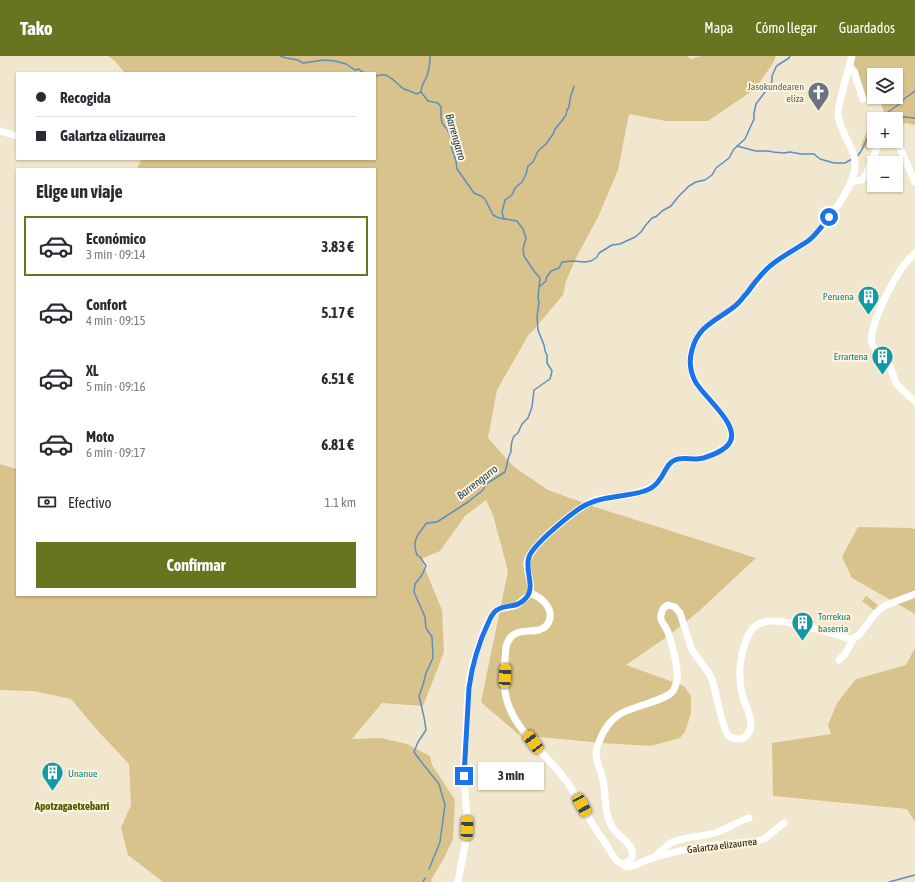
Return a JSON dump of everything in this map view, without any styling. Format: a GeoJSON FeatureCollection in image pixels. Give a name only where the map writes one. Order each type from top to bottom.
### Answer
{"type":"FeatureCollection","features":[{"type":"Feature","properties":{"kind":"street"},"geometry":{"type":"LineString","coordinates":[[458,882],[466,841],[467,818],[464,758],[469,688],[473,664],[482,634],[495,611],[515,606],[530,593],[527,563],[530,554],[535,547],[551,532],[577,510],[595,500],[635,494],[647,490],[657,483],[668,466],[676,459],[699,459],[706,457],[723,449],[729,443],[732,437],[725,418],[698,386],[694,379],[691,369],[691,356],[694,342],[703,328],[736,306],[761,274],[786,254],[814,236],[834,210],[851,182],[856,164],[854,153],[843,131],[838,115],[839,104],[852,56]]}},
{"type":"Feature","properties":{"kind":"street"},"geometry":{"type":"LineString","coordinates":[[849,67],[854,71],[863,98]]}},
{"type":"Feature","properties":{"kind":"street"},"geometry":{"type":"LineString","coordinates":[[0,131],[16,136]]}},
{"type":"Feature","properties":{"kind":"street"},"geometry":{"type":"LineString","coordinates":[[851,182],[862,180],[866,176],[877,148]]}},
{"type":"Feature","properties":{"kind":"street"},"geometry":{"type":"LineString","coordinates":[[900,148],[915,182]]}},
{"type":"Feature","properties":{"kind":"street"},"geometry":{"type":"LineString","coordinates":[[915,253],[901,269],[884,300],[872,332],[872,343],[876,352],[887,362],[897,384],[915,401]]}},
{"type":"Feature","properties":{"kind":"street"},"geometry":{"type":"LineString","coordinates":[[530,593],[545,602],[551,616],[545,628],[516,633],[508,640],[506,646],[504,687],[511,713],[533,742],[568,783],[612,853],[619,862],[623,864],[631,858],[632,852],[629,845],[615,832],[610,823],[603,781],[596,759],[596,753],[599,740],[614,718],[631,708],[646,704],[665,696],[672,692],[675,687],[677,681],[677,671],[667,630],[661,620],[661,612],[665,606],[668,605],[675,607],[680,613],[692,650],[710,675],[713,682],[724,725],[728,734],[738,739],[744,738],[747,735],[751,723],[740,681],[740,661],[747,638],[756,625],[764,622],[776,621],[818,629],[850,639],[859,635],[866,624],[880,609],[889,603],[915,594]]}},
{"type":"Feature","properties":{"kind":"street"},"geometry":{"type":"LineString","coordinates":[[839,660],[845,654],[854,638]]}},
{"type":"Feature","properties":{"kind":"street","name":"Galartza elizaurrea"},"geometry":{"type":"LineString","coordinates":[[654,857],[675,841],[703,836],[728,829],[749,818]]}},
{"type":"Feature","properties":{"kind":"street","name":"Galartza elizaurrea"},"geometry":{"type":"LineString","coordinates":[[623,864],[626,867],[630,867],[654,857],[690,849],[757,841],[764,839],[784,822]]}},
{"type":"Feature","properties":{"kind":"shaded area"},"geometry":{"type":"Polygon","coordinates":[[[108,56],[687,56],[691,59],[701,56],[776,56],[773,63],[755,89],[708,121],[666,121],[629,114],[618,170],[598,217],[576,258],[566,281],[563,295],[529,334],[497,390],[488,438],[514,467],[548,490],[592,506],[756,558],[699,611],[671,634],[626,665],[684,686],[691,696],[691,713],[685,732],[680,738],[651,746],[519,735],[481,702],[508,571],[493,515],[486,500],[465,516],[440,551],[421,559],[442,610],[444,652],[423,706],[382,703],[352,739],[381,738],[407,744],[430,756],[432,765],[455,800],[453,839],[431,880],[433,882],[163,882],[128,855],[121,828],[131,805],[129,764],[71,699],[33,691],[0,690],[0,464],[16,469],[16,596],[376,596],[376,168],[138,168],[138,166],[141,160],[376,160],[376,72],[124,72],[114,60],[108,56]]]}},
{"type":"Feature","properties":{"kind":"shaded area"},"geometry":{"type":"Polygon","coordinates":[[[855,56],[915,56],[915,125],[903,123],[903,112],[884,112],[881,104],[903,104],[903,68],[867,68],[867,100],[858,72],[853,63],[855,56]]]}},
{"type":"Feature","properties":{"kind":"shaded area"},"geometry":{"type":"Polygon","coordinates":[[[867,132],[867,148],[869,148],[868,150],[861,146],[867,132]]]}},
{"type":"Feature","properties":{"kind":"shaded area"},"geometry":{"type":"Polygon","coordinates":[[[858,527],[915,529],[915,614],[852,578],[842,557],[858,527]]]}},
{"type":"Feature","properties":{"kind":"shaded area"},"geometry":{"type":"Polygon","coordinates":[[[866,596],[878,605],[874,610],[862,601],[866,596]]]}},
{"type":"Feature","properties":{"kind":"shaded area"},"geometry":{"type":"Polygon","coordinates":[[[915,648],[915,822],[907,809],[773,796],[772,743],[831,734],[828,725],[837,703],[856,679],[906,665],[915,648]]]}},
{"type":"Feature","properties":{"kind":"waterway"},"geometry":{"type":"LineString","coordinates":[[280,56],[298,60],[303,63],[324,60],[335,61],[346,64],[355,70],[359,69],[362,72]]}},
{"type":"Feature","properties":{"kind":"waterway","name":"Barrengarro"},"geometry":{"type":"LineString","coordinates":[[421,92],[427,76],[430,56]]}},
{"type":"Feature","properties":{"kind":"waterway"},"geometry":{"type":"LineString","coordinates":[[540,286],[546,281],[546,278],[551,271],[559,268],[562,262],[591,261],[597,257],[599,253],[612,245],[620,244],[635,237],[652,218],[671,206],[689,186],[696,182],[705,180],[712,175],[716,168],[729,158],[734,149],[745,139],[754,119],[756,104],[770,87],[772,76],[776,67],[790,56]]}},
{"type":"Feature","properties":{"kind":"waterway"},"geometry":{"type":"LineString","coordinates":[[376,76],[387,76],[404,89],[416,94],[421,92]]}},
{"type":"Feature","properties":{"kind":"waterway"},"geometry":{"type":"LineString","coordinates":[[504,219],[502,212],[505,200],[512,195],[515,188],[522,182],[528,166],[533,162],[538,151],[546,144],[566,115],[574,86]]}},
{"type":"Feature","properties":{"kind":"waterway"},"geometry":{"type":"LineString","coordinates":[[888,112],[915,91]]}},
{"type":"Feature","properties":{"kind":"waterway","name":"Barrengarro"},"geometry":{"type":"LineString","coordinates":[[421,92],[428,101],[438,103],[441,107],[442,123],[447,129],[452,141],[451,146],[457,169],[474,193],[485,199],[493,215],[499,218],[517,221],[523,229],[526,238],[523,249],[524,256],[540,278],[537,317],[538,330],[547,355],[547,363],[552,371],[550,379],[534,390],[532,407],[528,418],[522,424],[518,433],[514,436],[505,472],[486,484],[483,490],[468,502],[437,522],[426,523],[418,534],[416,541],[415,547],[417,555],[426,566],[422,575],[415,584],[414,592],[425,617],[426,628],[432,637],[433,658],[426,673],[419,696],[426,730],[418,742],[414,752],[439,784],[445,805],[440,842],[429,869]]}},
{"type":"Feature","properties":{"kind":"waterway"},"geometry":{"type":"LineString","coordinates":[[903,118],[915,118]]}},
{"type":"Feature","properties":{"kind":"waterway"},"geometry":{"type":"LineString","coordinates":[[857,156],[867,140]]}},
{"type":"Feature","properties":{"kind":"waterway"},"geometry":{"type":"LineString","coordinates":[[737,146],[756,151],[814,154],[820,159],[834,163],[845,163],[852,159]]}},
{"type":"Feature","properties":{"kind":"waterway"},"geometry":{"type":"LineString","coordinates":[[889,882],[915,875]]}},
{"type":"Feature","properties":{"kind":"waterway","name":"Barrengarro"},"geometry":{"type":"LineString","coordinates":[[423,882],[425,878]]}},
{"type":"Feature","properties":{"kind":"place","name":"Jasokundearen eliza"},"geometry":{"type":"Point","coordinates":[819,112]}},
{"type":"Feature","properties":{"kind":"place","name":"Peruena"},"geometry":{"type":"Point","coordinates":[869,316]}},
{"type":"Feature","properties":{"kind":"place","name":"Errartena"},"geometry":{"type":"Point","coordinates":[883,376]}},
{"type":"Feature","properties":{"kind":"place","name":"Torrekua baserria"},"geometry":{"type":"Point","coordinates":[803,642]}},
{"type":"Feature","properties":{"kind":"place","name":"Unanue"},"geometry":{"type":"Point","coordinates":[52,792]}},
{"type":"Feature","properties":{"kind":"district","name":"Apotzagaetxebarri"},"geometry":{"type":"Point","coordinates":[72,806]}},
{"type":"Feature","properties":{"kind":"route"},"geometry":{"type":"LineString","coordinates":[[464,776],[470,678],[478,646],[482,634],[495,611],[515,606],[530,593],[527,563],[530,554],[535,547],[565,519],[589,502],[604,498],[635,494],[647,490],[657,483],[668,466],[676,459],[699,459],[717,452],[726,446],[732,437],[729,426],[725,418],[698,386],[692,373],[690,363],[694,342],[703,328],[736,306],[761,274],[786,254],[814,236],[829,217]]}}]}
